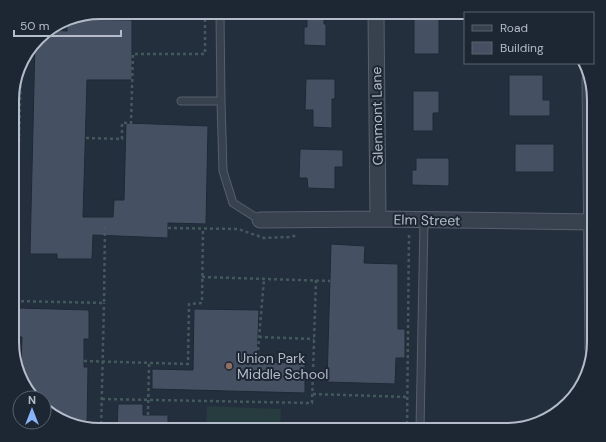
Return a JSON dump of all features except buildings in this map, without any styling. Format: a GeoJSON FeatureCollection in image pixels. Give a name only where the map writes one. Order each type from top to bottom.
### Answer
{"type":"FeatureCollection","features":[{"type":"Feature","properties":{"kind":"street","name":"Glenmont Lane"},"geometry":{"type":"LineString","coordinates":[[376,19],[378,219]]}},
{"type":"Feature","properties":{"kind":"street","name":"Elm Street"},"geometry":{"type":"LineString","coordinates":[[260,220],[378,219],[587,222]]}},
{"type":"Feature","properties":{"kind":"lane"},"geometry":{"type":"LineString","coordinates":[[220,19],[223,171],[233,203],[260,220]]}},
{"type":"Feature","properties":{"kind":"lane"},"geometry":{"type":"LineString","coordinates":[[181,101],[221,101]]}},
{"type":"Feature","properties":{"kind":"lane"},"geometry":{"type":"LineString","coordinates":[[420,423],[424,220]]}},
{"type":"Feature","properties":{"kind":"path"},"geometry":{"type":"LineString","coordinates":[[86,138],[122,139],[122,123],[131,123],[133,54],[205,54],[204,19]]}},
{"type":"Feature","properties":{"kind":"path"},"geometry":{"type":"LineString","coordinates":[[19,143],[20,87]]}},
{"type":"Feature","properties":{"kind":"path"},"geometry":{"type":"LineString","coordinates":[[101,423],[105,225]]}},
{"type":"Feature","properties":{"kind":"path"},"geometry":{"type":"LineString","coordinates":[[168,228],[238,229],[264,238],[290,237],[305,234]]}},
{"type":"Feature","properties":{"kind":"path"},"geometry":{"type":"LineString","coordinates":[[84,361],[188,364],[189,304],[202,304],[203,229]]}},
{"type":"Feature","properties":{"kind":"path"},"geometry":{"type":"LineString","coordinates":[[402,233],[410,233],[407,423]]}},
{"type":"Feature","properties":{"kind":"path"},"geometry":{"type":"LineString","coordinates":[[202,277],[330,281]]}},
{"type":"Feature","properties":{"kind":"path"},"geometry":{"type":"LineString","coordinates":[[257,362],[264,279]]}},
{"type":"Feature","properties":{"kind":"path"},"geometry":{"type":"LineString","coordinates":[[102,399],[312,403],[316,280]]}},
{"type":"Feature","properties":{"kind":"path"},"geometry":{"type":"LineString","coordinates":[[19,301],[104,302]]}},
{"type":"Feature","properties":{"kind":"path"},"geometry":{"type":"LineString","coordinates":[[259,337],[314,339]]}},
{"type":"Feature","properties":{"kind":"path"},"geometry":{"type":"LineString","coordinates":[[148,415],[149,363]]}},
{"type":"Feature","properties":{"kind":"path"},"geometry":{"type":"LineString","coordinates":[[313,394],[408,397]]}},
{"type":"Feature","properties":{"kind":"green space"},"geometry":{"type":"Polygon","coordinates":[[[207,406],[281,409],[280,423],[206,423],[207,406]]]}},
{"type":"Feature","properties":{"kind":"place","name":"Union Park Middle School"},"geometry":{"type":"Point","coordinates":[229,366]}}]}
